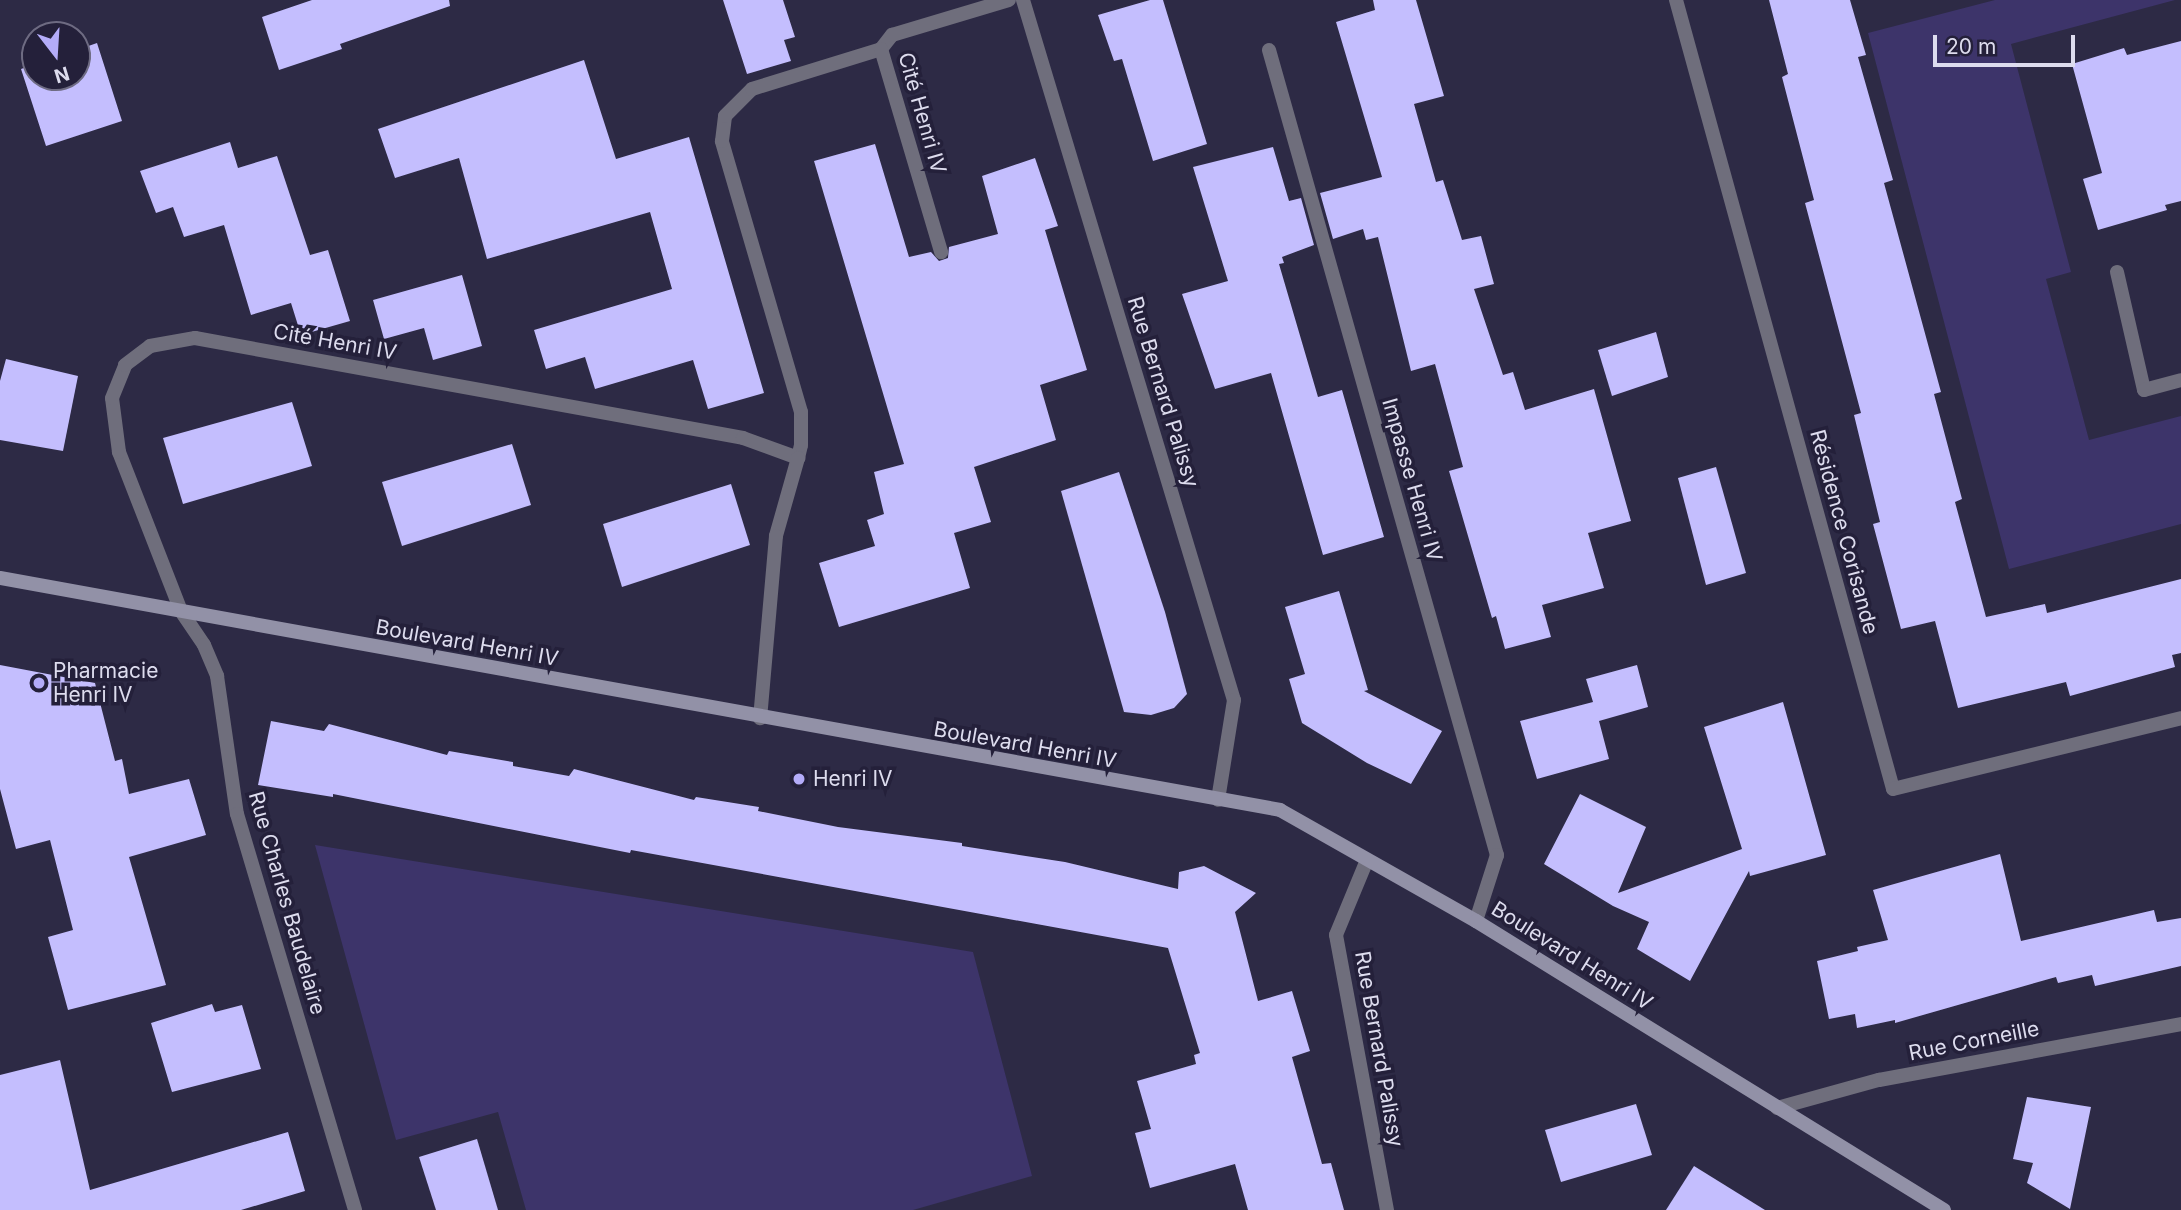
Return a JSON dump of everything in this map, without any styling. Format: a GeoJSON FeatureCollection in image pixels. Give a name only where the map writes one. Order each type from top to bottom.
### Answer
{"type":"FeatureCollection","features":[{"type":"Feature","properties":{"kind":"street"},"geometry":{"type":"LineString","coordinates":[[881,49],[892,35],[1009,0]]}},
{"type":"Feature","properties":{"kind":"street","name":"Rue Bernard Palissy"},"geometry":{"type":"LineString","coordinates":[[1023,0],[1234,700],[1218,800]]}},
{"type":"Feature","properties":{"kind":"street","name":"Résidence Corisande"},"geometry":{"type":"LineString","coordinates":[[1676,0],[1893,789],[2181,718]]}},
{"type":"Feature","properties":{"kind":"street","name":"Cité Henri IV"},"geometry":{"type":"LineString","coordinates":[[760,718],[776,536],[802,445],[801,412],[722,141],[725,116],[752,89],[881,49],[941,252]]}},
{"type":"Feature","properties":{"kind":"street","name":"Impasse Henri IV"},"geometry":{"type":"LineString","coordinates":[[1269,50],[1497,856],[1476,921]]}},
{"type":"Feature","properties":{"kind":"street"},"geometry":{"type":"LineString","coordinates":[[2118,272],[2144,390],[2181,380]]}},
{"type":"Feature","properties":{"kind":"street","name":"Cité Henri IV"},"geometry":{"type":"LineString","coordinates":[[181,611],[120,452],[112,398],[125,365],[150,346],[195,338],[743,438],[797,458]]}},
{"type":"Feature","properties":{"kind":"street","name":"Boulevard Henri IV"},"geometry":{"type":"LineString","coordinates":[[0,578],[760,718],[1280,810],[1476,921],[1944,1210]]}},
{"type":"Feature","properties":{"kind":"street","name":"Rue Charles Baudelaire"},"geometry":{"type":"LineString","coordinates":[[181,611],[204,645],[217,676],[237,814],[355,1210]]}},
{"type":"Feature","properties":{"kind":"street","name":"Rue Bernard Palissy"},"geometry":{"type":"LineString","coordinates":[[1367,860],[1336,935],[1387,1210]]}},
{"type":"Feature","properties":{"kind":"street","name":"Rue Corneille"},"geometry":{"type":"LineString","coordinates":[[1777,1108],[1879,1080],[2181,1024]]}},
{"type":"Feature","properties":{"kind":"shaded area"},"geometry":{"type":"Polygon","coordinates":[[[1995,0],[2175,0],[2011,44],[2071,272],[2046,279],[2089,440],[2181,416],[2181,524],[2009,569],[1868,33],[1995,0]]]}},
{"type":"Feature","properties":{"kind":"shaded area"},"geometry":{"type":"Polygon","coordinates":[[[315,845],[973,952],[1032,1176],[913,1210],[526,1210],[498,1112],[396,1140],[315,845]]]}},
{"type":"Feature","properties":{"kind":"building"},"geometry":{"type":"Polygon","coordinates":[[[312,0],[449,0],[450,6],[340,44],[342,49],[279,70],[262,17],[312,0]]]}},
{"type":"Feature","properties":{"kind":"building"},"geometry":{"type":"Polygon","coordinates":[[[723,0],[783,0],[795,37],[784,40],[791,61],[747,74],[723,0]]]}},
{"type":"Feature","properties":{"kind":"building"},"geometry":{"type":"Polygon","coordinates":[[[1150,0],[1163,0],[1207,144],[1153,161],[1122,59],[1114,61],[1098,15],[1150,0]]]}},
{"type":"Feature","properties":{"kind":"building"},"geometry":{"type":"Polygon","coordinates":[[[1373,0],[1416,0],[1444,96],[1414,104],[1436,182],[1443,180],[1462,240],[1481,236],[1494,284],[1474,289],[1503,375],[1513,372],[1525,410],[1594,389],[1631,521],[1588,533],[1604,588],[1542,605],[1551,637],[1505,649],[1496,616],[1492,618],[1449,471],[1463,467],[1435,364],[1411,371],[1378,237],[1366,240],[1363,229],[1333,239],[1320,193],[1382,177],[1336,22],[1375,10],[1373,0]]]}},
{"type":"Feature","properties":{"kind":"building"},"geometry":{"type":"Polygon","coordinates":[[[1769,0],[1850,0],[1866,55],[1858,57],[1893,180],[1884,183],[1941,392],[1934,394],[1962,499],[1955,502],[1986,617],[2045,604],[2047,613],[2181,579],[2181,653],[2172,655],[2175,667],[2070,696],[2066,682],[1958,708],[1935,621],[1901,629],[1873,524],[1880,522],[1854,415],[1861,413],[1805,203],[1814,200],[1782,77],[1788,74],[1769,0]]]}},
{"type":"Feature","properties":{"kind":"building"},"geometry":{"type":"Polygon","coordinates":[[[2181,41],[2181,201],[2165,205],[2167,210],[2098,230],[2083,179],[2102,173],[2072,64],[2124,48],[2127,55],[2181,41]]]}},
{"type":"Feature","properties":{"kind":"building"},"geometry":{"type":"Polygon","coordinates":[[[97,43],[122,121],[46,146],[28,91],[91,91],[91,45],[97,43]]]}},
{"type":"Feature","properties":{"kind":"building"},"geometry":{"type":"Polygon","coordinates":[[[584,60],[616,159],[689,137],[764,393],[708,409],[693,360],[595,389],[585,357],[546,369],[534,330],[672,289],[650,212],[487,259],[459,158],[395,178],[378,129],[584,60]]]}},
{"type":"Feature","properties":{"kind":"building"},"geometry":{"type":"Polygon","coordinates":[[[230,142],[238,168],[277,156],[310,255],[328,250],[350,321],[301,335],[291,303],[251,315],[224,225],[184,237],[173,207],[156,213],[140,171],[230,142]]]}},
{"type":"Feature","properties":{"kind":"building"},"geometry":{"type":"Polygon","coordinates":[[[875,144],[909,257],[931,252],[939,261],[948,258],[949,247],[998,234],[982,176],[1035,158],[1058,226],[1045,230],[1087,370],[1040,385],[1056,440],[974,467],[991,522],[954,533],[970,588],[839,627],[819,563],[875,546],[867,520],[884,514],[874,472],[904,464],[814,161],[875,144]]]}},
{"type":"Feature","properties":{"kind":"building"},"geometry":{"type":"Polygon","coordinates":[[[1273,147],[1289,201],[1301,198],[1314,245],[1282,257],[1284,263],[1279,264],[1318,397],[1342,390],[1384,537],[1323,555],[1271,373],[1215,389],[1182,294],[1228,281],[1193,167],[1273,147]]]}},
{"type":"Feature","properties":{"kind":"building"},"geometry":{"type":"Polygon","coordinates":[[[462,275],[482,346],[433,360],[424,328],[384,339],[373,300],[462,275]]]}},
{"type":"Feature","properties":{"kind":"building"},"geometry":{"type":"Polygon","coordinates":[[[1656,332],[1668,377],[1612,396],[1598,350],[1656,332]]]}},
{"type":"Feature","properties":{"kind":"building"},"geometry":{"type":"Polygon","coordinates":[[[6,359],[78,376],[63,451],[0,440],[0,381],[6,359]]]}},
{"type":"Feature","properties":{"kind":"building"},"geometry":{"type":"Polygon","coordinates":[[[292,402],[312,466],[183,504],[163,438],[292,402]]]}},
{"type":"Feature","properties":{"kind":"building"},"geometry":{"type":"Polygon","coordinates":[[[512,444],[531,505],[402,546],[382,482],[512,444]]]}},
{"type":"Feature","properties":{"kind":"building"},"geometry":{"type":"Polygon","coordinates":[[[1716,467],[1746,573],[1706,585],[1678,478],[1716,467]]]}},
{"type":"Feature","properties":{"kind":"building"},"geometry":{"type":"Polygon","coordinates":[[[1119,472],[1165,612],[1187,694],[1174,708],[1151,715],[1124,712],[1061,491],[1119,472]]]}},
{"type":"Feature","properties":{"kind":"building"},"geometry":{"type":"Polygon","coordinates":[[[731,484],[750,545],[622,587],[603,524],[731,484]]]}},
{"type":"Feature","properties":{"kind":"building"},"geometry":{"type":"Polygon","coordinates":[[[1339,591],[1368,690],[1364,691],[1442,731],[1411,784],[1367,763],[1302,723],[1289,679],[1305,674],[1285,607],[1339,591]]]}},
{"type":"Feature","properties":{"kind":"building"},"geometry":{"type":"Polygon","coordinates":[[[0,665],[95,683],[115,761],[122,759],[129,794],[189,779],[206,835],[129,857],[166,985],[68,1010],[48,937],[73,930],[50,840],[16,849],[0,789],[0,665]]]}},
{"type":"Feature","properties":{"kind":"building"},"geometry":{"type":"Polygon","coordinates":[[[1637,665],[1648,707],[1599,721],[1609,759],[1537,779],[1520,721],[1593,702],[1586,679],[1637,665]]]}},
{"type":"Feature","properties":{"kind":"building"},"geometry":{"type":"Polygon","coordinates":[[[1783,702],[1826,855],[1750,876],[1749,871],[1690,981],[1637,949],[1649,922],[1613,906],[1544,864],[1580,794],[1646,827],[1618,893],[1742,849],[1704,727],[1783,702]]]}},
{"type":"Feature","properties":{"kind":"building"},"geometry":{"type":"Polygon","coordinates":[[[271,721],[324,731],[329,724],[447,755],[449,751],[513,762],[513,766],[569,776],[574,769],[694,800],[696,797],[759,807],[758,811],[838,827],[962,843],[962,846],[1065,862],[1178,889],[1179,872],[1204,866],[1256,893],[1235,912],[1258,1001],[1292,991],[1310,1051],[1292,1057],[1322,1164],[1331,1163],[1344,1210],[1248,1210],[1235,1164],[1150,1188],[1135,1133],[1151,1129],[1137,1081],[1196,1064],[1194,1055],[1200,1053],[1168,948],[631,850],[630,853],[333,794],[333,797],[258,785],[271,721]]]}},
{"type":"Feature","properties":{"kind":"building"},"geometry":{"type":"Polygon","coordinates":[[[2000,854],[2021,941],[2154,910],[2157,922],[2181,918],[2181,966],[2095,986],[2092,975],[2058,983],[2056,977],[1895,1023],[1895,1020],[1857,1028],[1855,1014],[1829,1019],[1817,961],[1888,940],[1873,890],[2000,854]]]}},
{"type":"Feature","properties":{"kind":"building"},"geometry":{"type":"Polygon","coordinates":[[[212,1004],[215,1012],[242,1005],[261,1069],[172,1092],[151,1023],[212,1004]]]}},
{"type":"Feature","properties":{"kind":"building"},"geometry":{"type":"Polygon","coordinates":[[[60,1060],[90,1190],[288,1132],[305,1191],[241,1210],[0,1210],[0,1075],[60,1060]]]}},
{"type":"Feature","properties":{"kind":"building"},"geometry":{"type":"Polygon","coordinates":[[[2027,1097],[2091,1107],[2070,1209],[2027,1183],[2033,1163],[2013,1159],[2027,1097]]]}},
{"type":"Feature","properties":{"kind":"building"},"geometry":{"type":"Polygon","coordinates":[[[1636,1104],[1652,1155],[1561,1182],[1545,1130],[1636,1104]]]}},
{"type":"Feature","properties":{"kind":"building"},"geometry":{"type":"Polygon","coordinates":[[[477,1139],[498,1210],[436,1210],[419,1157],[477,1139]]]}},
{"type":"Feature","properties":{"kind":"building"},"geometry":{"type":"Polygon","coordinates":[[[1694,1166],[1765,1210],[1666,1210],[1694,1166]]]}},
{"type":"Feature","properties":{"kind":"place","name":"Pharmacie Henri IV"},"geometry":{"type":"Point","coordinates":[39,683]}},
{"type":"Feature","properties":{"kind":"place","name":"Henri IV"},"geometry":{"type":"Point","coordinates":[799,779]}}]}
